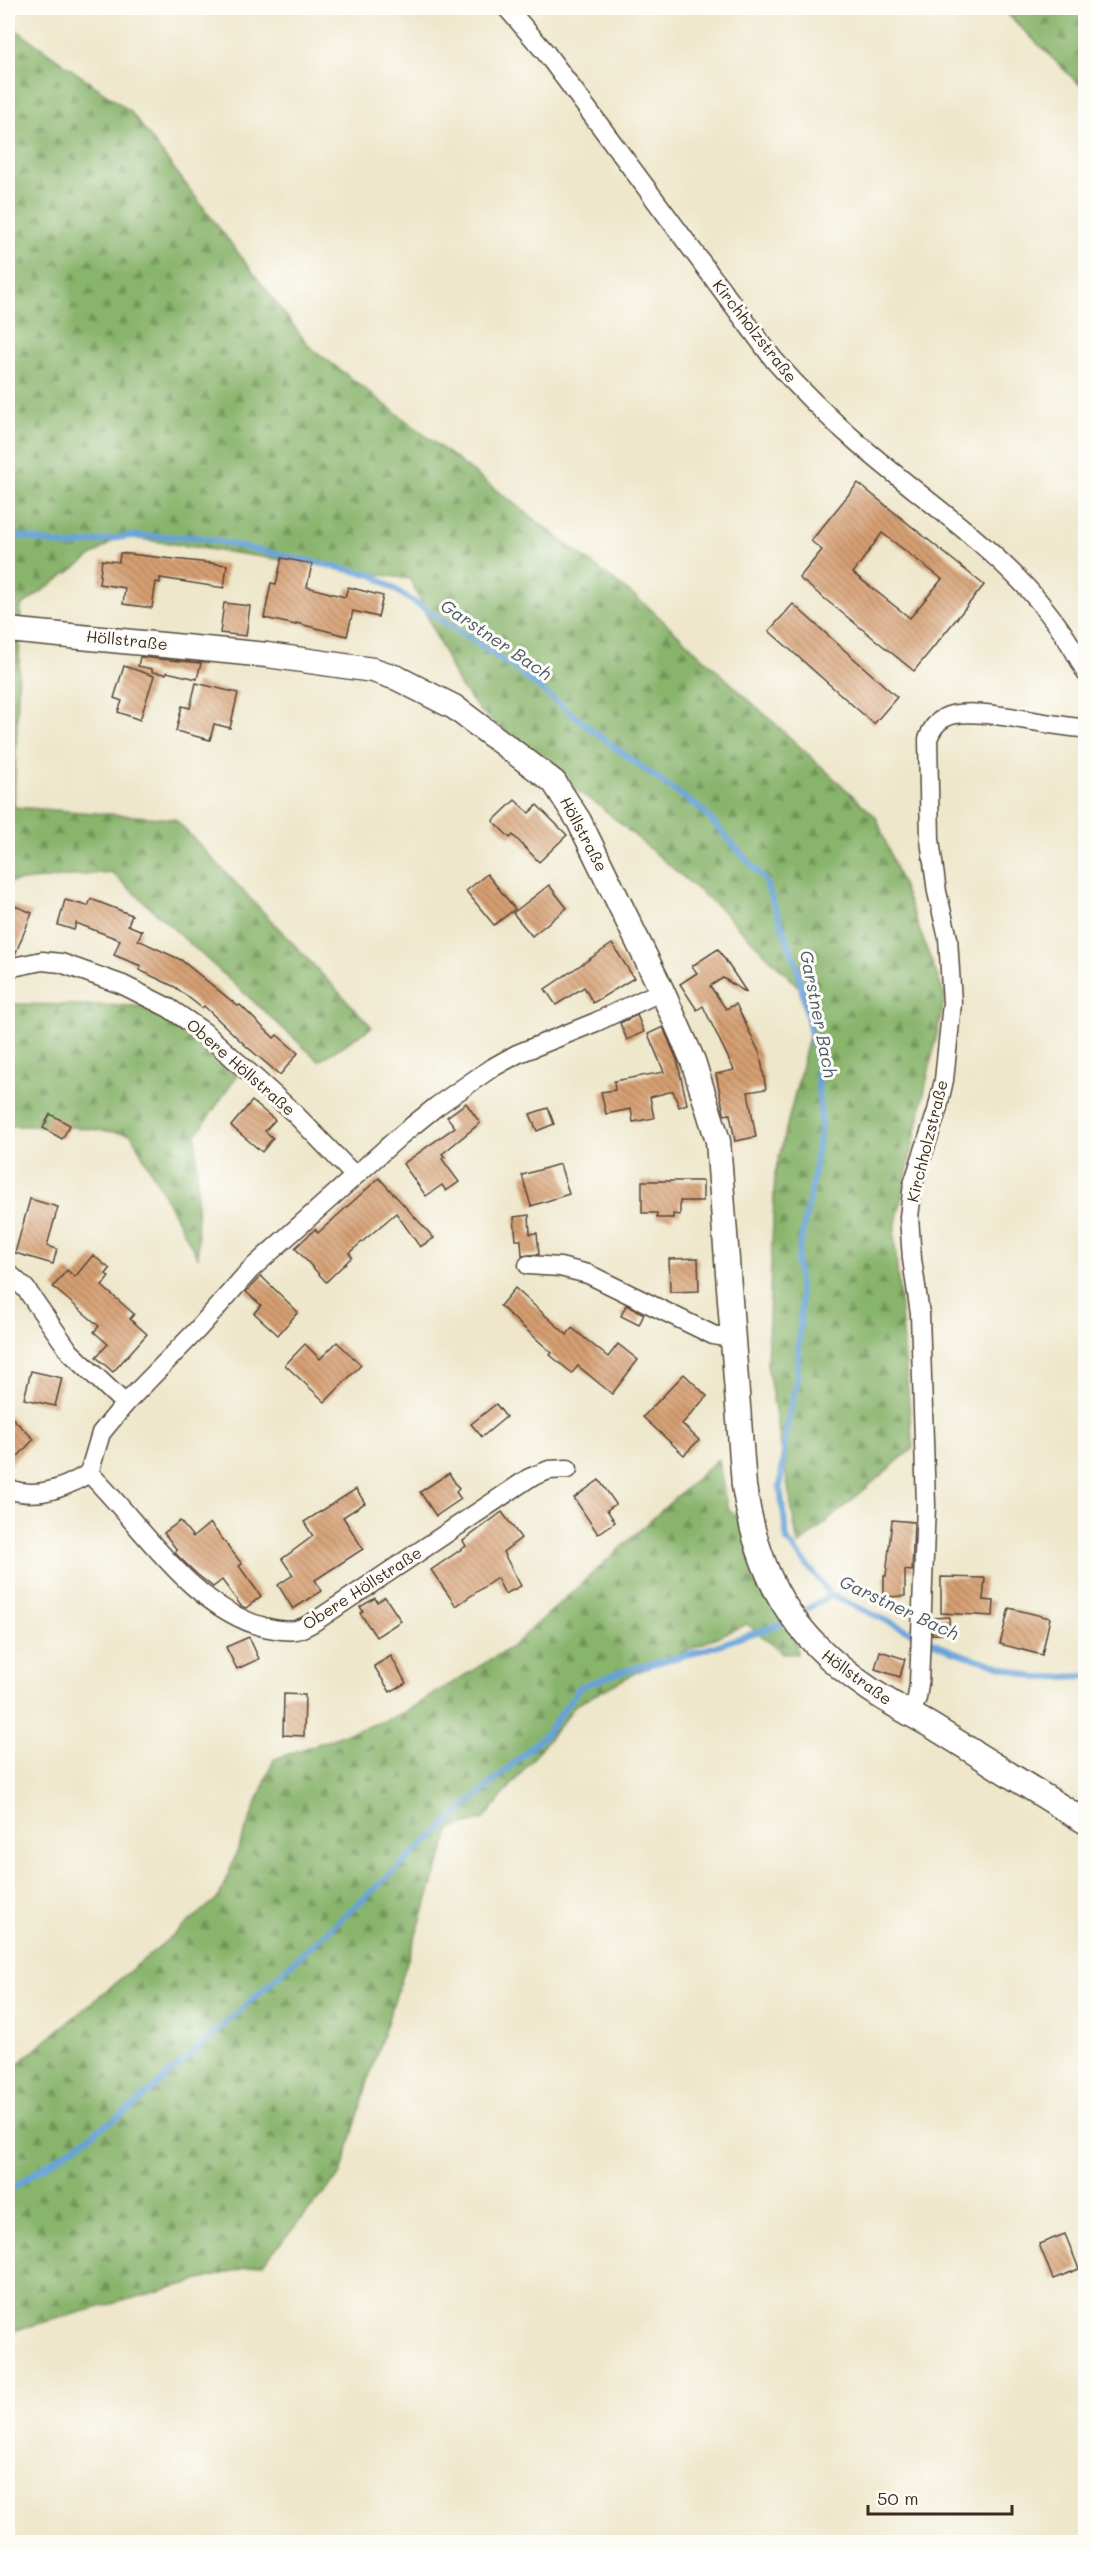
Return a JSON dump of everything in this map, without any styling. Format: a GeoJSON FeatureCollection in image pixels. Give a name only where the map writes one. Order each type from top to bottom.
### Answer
{"type":"FeatureCollection","features":[{"type":"Feature","properties":{"kind":"street","name":"Kirchholzstraße"},"geometry":{"type":"LineString","coordinates":[[507,8],[546,53],[774,360],[814,403],[858,444],[1011,570],[1062,630],[1086,673]]}},
{"type":"Feature","properties":{"kind":"street","name":"Höllstraße"},"geometry":{"type":"LineString","coordinates":[[8,630],[112,638],[373,670],[426,691],[470,719],[554,782],[579,821],[662,991],[693,1061],[718,1141],[744,1486],[755,1541],[782,1603],[816,1647],[870,1690],[1086,1822]]}},
{"type":"Feature","properties":{"kind":"street","name":"Kirchholzstraße"},"geometry":{"type":"LineString","coordinates":[[911,1713],[917,1698],[921,1663],[927,1505],[920,1314],[909,1217],[914,1184],[937,1111],[944,1080],[952,1003],[948,938],[937,892],[930,840],[928,739],[937,722],[955,714],[981,714],[1070,728],[1086,728]]}},
{"type":"Feature","properties":{"kind":"street","name":"Obere Höllstraße"},"geometry":{"type":"LineString","coordinates":[[8,968],[42,961],[61,963],[123,985],[169,1008],[204,1032],[294,1113],[354,1175]]}},
{"type":"Feature","properties":{"kind":"street"},"geometry":{"type":"LineString","coordinates":[[8,1489],[29,1494],[43,1493],[71,1484],[89,1473],[101,1433],[125,1404],[250,1270],[354,1175],[437,1106],[490,1069],[517,1054],[596,1022],[662,991]]}},
{"type":"Feature","properties":{"kind":"street"},"geometry":{"type":"LineString","coordinates":[[528,1265],[560,1267],[588,1274],[713,1335],[733,1339]]}},
{"type":"Feature","properties":{"kind":"street"},"geometry":{"type":"LineString","coordinates":[[8,1273],[26,1289],[70,1352],[125,1404]]}},
{"type":"Feature","properties":{"kind":"street","name":"Obere Höllstraße"},"geometry":{"type":"LineString","coordinates":[[89,1473],[115,1498],[188,1582],[205,1597],[219,1607],[256,1624],[285,1631],[304,1628],[317,1620],[530,1478],[549,1470],[568,1469]]}},
{"type":"Feature","properties":{"kind":"green space"},"geometry":{"type":"Polygon","coordinates":[[[1001,8],[1085,8],[1085,90],[1001,8]]]}},
{"type":"Feature","properties":{"kind":"green space"},"geometry":{"type":"Polygon","coordinates":[[[8,24],[130,111],[309,346],[647,606],[876,817],[945,996],[894,1233],[913,1448],[798,1546],[767,1364],[775,1173],[817,1005],[719,908],[600,806],[579,792],[480,711],[458,683],[410,579],[120,536],[21,606],[14,807],[175,819],[372,1027],[319,1061],[111,872],[11,882],[8,886],[8,24]]]}},
{"type":"Feature","properties":{"kind":"green space"},"geometry":{"type":"Polygon","coordinates":[[[8,1004],[147,1006],[237,1076],[196,1135],[198,1258],[131,1134],[65,1126],[8,1126],[8,1004]]]}},
{"type":"Feature","properties":{"kind":"green space"},"geometry":{"type":"Polygon","coordinates":[[[718,1459],[727,1507],[739,1519],[770,1599],[796,1641],[797,1654],[783,1653],[747,1624],[635,1673],[576,1705],[484,1819],[451,1829],[370,2074],[341,2174],[263,2263],[8,2332],[8,2072],[219,1897],[274,1759],[398,1716],[513,1646],[718,1459]]]}},
{"type":"Feature","properties":{"kind":"building"},"geometry":{"type":"Polygon","coordinates":[[[858,483],[984,585],[914,671],[799,578],[822,550],[811,541],[858,483]],[[882,533],[853,573],[910,618],[942,579],[882,533]]]}},
{"type":"Feature","properties":{"kind":"building"},"geometry":{"type":"Polygon","coordinates":[[[120,553],[227,565],[224,588],[160,578],[160,583],[156,582],[152,608],[123,604],[125,588],[99,584],[102,560],[119,562],[120,553]]]}},
{"type":"Feature","properties":{"kind":"building"},"geometry":{"type":"Polygon","coordinates":[[[282,558],[312,564],[307,587],[345,597],[348,587],[383,596],[378,617],[353,611],[347,636],[296,623],[296,625],[264,618],[271,583],[276,584],[282,558]]]}},
{"type":"Feature","properties":{"kind":"building"},"geometry":{"type":"Polygon","coordinates":[[[224,603],[250,606],[246,636],[220,633],[224,603]]]}},
{"type":"Feature","properties":{"kind":"building"},"geometry":{"type":"Polygon","coordinates":[[[793,604],[897,697],[874,724],[769,631],[793,604]]]}},
{"type":"Feature","properties":{"kind":"building"},"geometry":{"type":"Polygon","coordinates":[[[140,657],[201,663],[197,679],[167,672],[166,674],[152,672],[152,669],[138,666],[140,657]]]}},
{"type":"Feature","properties":{"kind":"building"},"geometry":{"type":"Polygon","coordinates":[[[124,666],[154,676],[140,720],[118,712],[122,701],[114,698],[124,666]]]}},
{"type":"Feature","properties":{"kind":"building"},"geometry":{"type":"Polygon","coordinates":[[[196,683],[238,693],[230,728],[214,724],[210,740],[176,731],[182,706],[190,708],[196,683]]]}},
{"type":"Feature","properties":{"kind":"building"},"geometry":{"type":"Polygon","coordinates":[[[515,800],[529,813],[537,805],[567,835],[539,862],[513,835],[510,838],[493,821],[515,800]]]}},
{"type":"Feature","properties":{"kind":"building"},"geometry":{"type":"Polygon","coordinates":[[[487,874],[515,909],[494,925],[466,891],[487,874]]]}},
{"type":"Feature","properties":{"kind":"building"},"geometry":{"type":"Polygon","coordinates":[[[549,885],[567,908],[532,936],[513,913],[549,885]]]}},
{"type":"Feature","properties":{"kind":"building"},"geometry":{"type":"Polygon","coordinates":[[[91,899],[132,915],[128,925],[142,931],[138,940],[181,960],[238,1006],[240,1005],[274,1038],[277,1035],[298,1053],[280,1075],[204,1006],[202,1008],[175,987],[139,970],[141,966],[114,955],[120,940],[76,923],[74,930],[58,925],[65,900],[88,906],[91,899]]]}},
{"type":"Feature","properties":{"kind":"building"},"geometry":{"type":"Polygon","coordinates":[[[8,903],[32,913],[15,955],[8,957],[8,903]]]}},
{"type":"Feature","properties":{"kind":"building"},"geometry":{"type":"Polygon","coordinates":[[[612,944],[634,978],[593,1003],[584,987],[556,1005],[545,989],[612,944]]]}},
{"type":"Feature","properties":{"kind":"building"},"geometry":{"type":"Polygon","coordinates":[[[718,949],[747,993],[723,978],[710,986],[726,1009],[736,1004],[760,1054],[766,1089],[748,1092],[756,1137],[735,1141],[730,1114],[725,1115],[724,1113],[716,1074],[734,1070],[703,1006],[697,1010],[680,984],[697,973],[692,966],[718,949]]]}},
{"type":"Feature","properties":{"kind":"building"},"geometry":{"type":"Polygon","coordinates":[[[637,1015],[644,1032],[627,1040],[620,1023],[637,1015]]]}},
{"type":"Feature","properties":{"kind":"building"},"geometry":{"type":"Polygon","coordinates":[[[663,1027],[677,1060],[687,1104],[679,1107],[673,1091],[650,1097],[654,1118],[633,1122],[631,1109],[606,1114],[601,1092],[615,1090],[614,1081],[664,1072],[648,1034],[663,1027]]]}},
{"type":"Feature","properties":{"kind":"building"},"geometry":{"type":"Polygon","coordinates":[[[252,1101],[275,1120],[265,1131],[273,1138],[262,1152],[231,1126],[252,1101]]]}},
{"type":"Feature","properties":{"kind":"building"},"geometry":{"type":"Polygon","coordinates":[[[466,1103],[480,1123],[442,1154],[445,1157],[442,1159],[459,1182],[446,1191],[442,1185],[426,1196],[403,1164],[455,1127],[447,1117],[466,1103]]]}},
{"type":"Feature","properties":{"kind":"building"},"geometry":{"type":"Polygon","coordinates":[[[548,1108],[554,1124],[537,1131],[530,1114],[548,1108]]]}},
{"type":"Feature","properties":{"kind":"building"},"geometry":{"type":"Polygon","coordinates":[[[50,1114],[70,1125],[62,1139],[43,1128],[50,1114]]]}},
{"type":"Feature","properties":{"kind":"building"},"geometry":{"type":"Polygon","coordinates":[[[560,1164],[569,1194],[531,1206],[522,1175],[560,1164]]]}},
{"type":"Feature","properties":{"kind":"building"},"geometry":{"type":"Polygon","coordinates":[[[379,1178],[434,1238],[420,1247],[396,1213],[349,1253],[352,1257],[326,1282],[295,1248],[315,1229],[318,1233],[379,1178]]]}},
{"type":"Feature","properties":{"kind":"building"},"geometry":{"type":"Polygon","coordinates":[[[642,1181],[703,1181],[703,1201],[680,1201],[680,1215],[673,1214],[673,1218],[657,1218],[657,1213],[642,1213],[642,1181]]]}},
{"type":"Feature","properties":{"kind":"building"},"geometry":{"type":"Polygon","coordinates":[[[30,1199],[58,1207],[47,1246],[57,1249],[53,1264],[15,1253],[30,1199]]]}},
{"type":"Feature","properties":{"kind":"building"},"geometry":{"type":"Polygon","coordinates":[[[529,1215],[530,1234],[537,1233],[539,1254],[522,1256],[521,1240],[516,1240],[514,1217],[529,1215]]]}},
{"type":"Feature","properties":{"kind":"building"},"geometry":{"type":"Polygon","coordinates":[[[93,1255],[110,1269],[106,1274],[109,1277],[102,1286],[134,1314],[130,1319],[147,1334],[113,1372],[96,1357],[108,1344],[94,1332],[99,1326],[53,1287],[67,1270],[75,1277],[93,1255]]]}},
{"type":"Feature","properties":{"kind":"building"},"geometry":{"type":"Polygon","coordinates":[[[698,1258],[699,1291],[670,1292],[669,1259],[698,1258]]]}},
{"type":"Feature","properties":{"kind":"building"},"geometry":{"type":"Polygon","coordinates":[[[261,1276],[298,1312],[278,1335],[254,1313],[261,1305],[246,1292],[261,1276]]]}},
{"type":"Feature","properties":{"kind":"building"},"geometry":{"type":"Polygon","coordinates":[[[515,1288],[567,1335],[572,1328],[608,1357],[618,1344],[638,1360],[612,1394],[578,1366],[572,1373],[550,1355],[552,1353],[500,1306],[515,1288]]]}},
{"type":"Feature","properties":{"kind":"building"},"geometry":{"type":"Polygon","coordinates":[[[626,1305],[644,1314],[639,1325],[621,1316],[626,1305]]]}},
{"type":"Feature","properties":{"kind":"building"},"geometry":{"type":"Polygon","coordinates":[[[337,1342],[361,1365],[325,1402],[285,1365],[305,1344],[320,1359],[337,1342]]]}},
{"type":"Feature","properties":{"kind":"building"},"geometry":{"type":"Polygon","coordinates":[[[31,1371],[62,1378],[55,1406],[24,1399],[31,1371]]]}},
{"type":"Feature","properties":{"kind":"building"},"geometry":{"type":"Polygon","coordinates":[[[684,1374],[707,1396],[682,1424],[699,1440],[684,1455],[643,1417],[684,1374]]]}},
{"type":"Feature","properties":{"kind":"building"},"geometry":{"type":"Polygon","coordinates":[[[496,1404],[506,1417],[482,1437],[471,1424],[496,1404]]]}},
{"type":"Feature","properties":{"kind":"building"},"geometry":{"type":"Polygon","coordinates":[[[8,1414],[34,1439],[8,1467],[8,1414]]]}},
{"type":"Feature","properties":{"kind":"building"},"geometry":{"type":"Polygon","coordinates":[[[449,1473],[459,1489],[456,1492],[461,1499],[436,1516],[420,1492],[449,1473]]]}},
{"type":"Feature","properties":{"kind":"building"},"geometry":{"type":"Polygon","coordinates":[[[599,1480],[616,1504],[607,1510],[615,1522],[598,1534],[574,1498],[599,1480]]]}},
{"type":"Feature","properties":{"kind":"building"},"geometry":{"type":"Polygon","coordinates":[[[356,1489],[365,1503],[343,1517],[363,1549],[315,1580],[322,1591],[293,1609],[278,1585],[293,1575],[282,1559],[313,1536],[304,1522],[356,1489]]]}},
{"type":"Feature","properties":{"kind":"building"},"geometry":{"type":"Polygon","coordinates":[[[502,1512],[521,1538],[503,1552],[521,1586],[505,1594],[497,1578],[456,1606],[431,1570],[466,1546],[463,1541],[502,1512]]]}},
{"type":"Feature","properties":{"kind":"building"},"geometry":{"type":"Polygon","coordinates":[[[892,1520],[914,1522],[912,1571],[905,1570],[905,1596],[884,1597],[884,1576],[886,1576],[892,1520]]]}},
{"type":"Feature","properties":{"kind":"building"},"geometry":{"type":"Polygon","coordinates":[[[180,1521],[193,1537],[210,1523],[242,1564],[239,1566],[261,1596],[246,1608],[241,1606],[222,1580],[213,1587],[198,1575],[178,1556],[175,1552],[177,1550],[164,1533],[180,1521]]]}},
{"type":"Feature","properties":{"kind":"building"},"geometry":{"type":"Polygon","coordinates":[[[941,1577],[985,1578],[983,1600],[994,1601],[993,1616],[941,1613],[941,1577]]]}},
{"type":"Feature","properties":{"kind":"building"},"geometry":{"type":"Polygon","coordinates":[[[385,1597],[401,1621],[376,1637],[360,1613],[363,1611],[360,1607],[375,1598],[377,1602],[385,1597]]]}},
{"type":"Feature","properties":{"kind":"building"},"geometry":{"type":"Polygon","coordinates":[[[1009,1608],[1050,1618],[1042,1655],[1000,1644],[1009,1608]]]}},
{"type":"Feature","properties":{"kind":"building"},"geometry":{"type":"Polygon","coordinates":[[[949,1617],[950,1634],[932,1634],[933,1618],[949,1617]]]}},
{"type":"Feature","properties":{"kind":"building"},"geometry":{"type":"Polygon","coordinates":[[[249,1637],[259,1659],[237,1669],[226,1647],[249,1637]]]}},
{"type":"Feature","properties":{"kind":"building"},"geometry":{"type":"Polygon","coordinates":[[[880,1651],[905,1659],[900,1677],[875,1669],[880,1651]]]}},
{"type":"Feature","properties":{"kind":"building"},"geometry":{"type":"Polygon","coordinates":[[[391,1656],[406,1683],[390,1692],[374,1666],[391,1656]]]}},
{"type":"Feature","properties":{"kind":"building"},"geometry":{"type":"Polygon","coordinates":[[[284,1694],[305,1695],[304,1736],[283,1735],[284,1694]]]}},
{"type":"Feature","properties":{"kind":"building"},"geometry":{"type":"Polygon","coordinates":[[[1065,2234],[1079,2269],[1053,2279],[1039,2244],[1065,2234]]]}},
{"type":"Feature","properties":{"kind":"waterway","name":"Garstner Bach"},"geometry":{"type":"LineString","coordinates":[[8,534],[69,546],[129,536],[198,537],[373,575],[511,666],[614,747],[702,810],[765,880],[797,967],[816,1058],[821,1125],[797,1261],[801,1305],[797,1379],[786,1432],[780,1487],[787,1540],[831,1595],[952,1651],[1037,1678],[1086,1676]]}},
{"type":"Feature","properties":{"kind":"waterway"},"geometry":{"type":"LineString","coordinates":[[807,1609],[831,1595]]}},
{"type":"Feature","properties":{"kind":"waterway"},"geometry":{"type":"LineString","coordinates":[[8,2191],[134,2106],[546,1734],[580,1687],[621,1672],[697,1652],[781,1624]]}}]}
